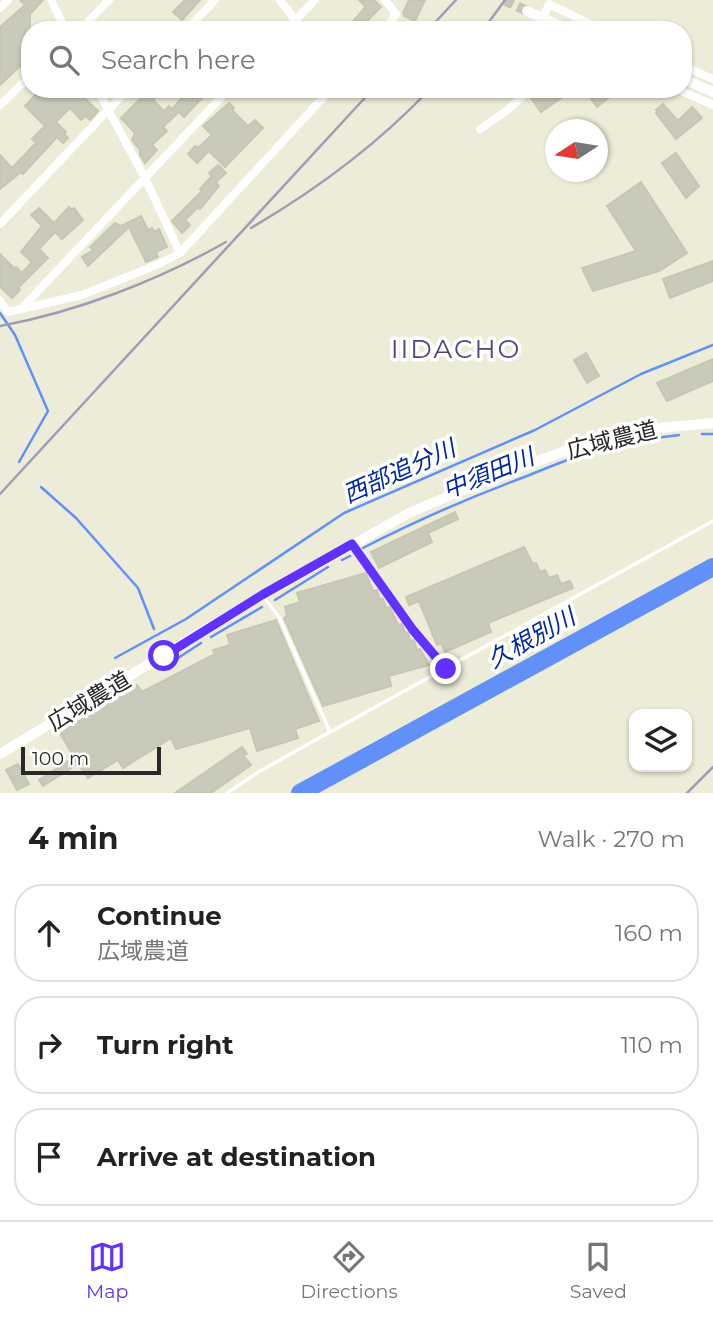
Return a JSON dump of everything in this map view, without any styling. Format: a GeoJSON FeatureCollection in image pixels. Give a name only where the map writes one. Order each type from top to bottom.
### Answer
{"type":"FeatureCollection","features":[{"type":"Feature","properties":{"kind":"main road"},"geometry":{"type":"LineString","coordinates":[[527,11],[550,21]]}},
{"type":"Feature","properties":{"kind":"main road"},"geometry":{"type":"LineString","coordinates":[[692,83],[713,92]]}},
{"type":"Feature","properties":{"kind":"street"},"geometry":{"type":"LineString","coordinates":[[0,8],[8,0]]}},
{"type":"Feature","properties":{"kind":"street"},"geometry":{"type":"LineString","coordinates":[[51,0],[62,21]]}},
{"type":"Feature","properties":{"kind":"street"},"geometry":{"type":"LineString","coordinates":[[89,21],[109,0]]}},
{"type":"Feature","properties":{"kind":"street"},"geometry":{"type":"LineString","coordinates":[[195,21],[215,0]]}},
{"type":"Feature","properties":{"kind":"street"},"geometry":{"type":"LineString","coordinates":[[280,0],[295,20],[315,0]]}},
{"type":"Feature","properties":{"kind":"street"},"geometry":{"type":"LineString","coordinates":[[385,0],[396,14],[391,21]]}},
{"type":"Feature","properties":{"kind":"street"},"geometry":{"type":"LineString","coordinates":[[542,21],[550,4],[585,21]]}},
{"type":"Feature","properties":{"kind":"street"},"geometry":{"type":"LineString","coordinates":[[692,70],[713,79]]}},
{"type":"Feature","properties":{"kind":"street"},"geometry":{"type":"LineString","coordinates":[[0,105],[21,85]]}},
{"type":"Feature","properties":{"kind":"street"},"geometry":{"type":"LineString","coordinates":[[692,96],[713,105]]}},
{"type":"Feature","properties":{"kind":"street"},"geometry":{"type":"LineString","coordinates":[[102,98],[145,178],[180,253]]}},
{"type":"Feature","properties":{"kind":"street"},"geometry":{"type":"LineString","coordinates":[[0,225],[119,98]]}},
{"type":"Feature","properties":{"kind":"street"},"geometry":{"type":"LineString","coordinates":[[21,309],[221,98]]}},
{"type":"Feature","properties":{"kind":"street"},"geometry":{"type":"LineString","coordinates":[[0,301],[8,312],[45,305],[82,295],[180,253],[323,98]]}},
{"type":"Feature","properties":{"kind":"street"},"geometry":{"type":"LineString","coordinates":[[480,129],[521,98]]}},
{"type":"Feature","properties":{"kind":"street","name":"広域農道"},"geometry":{"type":"LineString","coordinates":[[0,754],[262,595],[352,544],[452,494],[598,439],[636,430],[713,424]]}},
{"type":"Feature","properties":{"kind":"lane"},"geometry":{"type":"LineString","coordinates":[[227,793],[260,771],[713,522]]}},
{"type":"Feature","properties":{"kind":"lane"},"geometry":{"type":"LineString","coordinates":[[352,544],[413,630],[446,669]]}},
{"type":"Feature","properties":{"kind":"lane"},"geometry":{"type":"LineString","coordinates":[[262,595],[279,617],[330,732]]}},
{"type":"Feature","properties":{"kind":"building"},"geometry":{"type":"Polygon","coordinates":[[[20,0],[43,0],[30,14],[30,21],[21,21],[21,67],[0,85],[0,27],[25,5],[20,0]]]}},
{"type":"Feature","properties":{"kind":"building"},"geometry":{"type":"Polygon","coordinates":[[[185,0],[200,0],[182,20],[173,12],[185,0]]]}},
{"type":"Feature","properties":{"kind":"building"},"geometry":{"type":"Polygon","coordinates":[[[359,0],[374,0],[381,7],[369,21],[353,21],[364,9],[365,6],[359,0]]]}},
{"type":"Feature","properties":{"kind":"building"},"geometry":{"type":"Polygon","coordinates":[[[409,0],[425,0],[415,21],[403,13],[409,0]]]}},
{"type":"Feature","properties":{"kind":"building"},"geometry":{"type":"Polygon","coordinates":[[[33,98],[84,98],[98,111],[90,120],[86,116],[81,120],[70,108],[56,122],[68,138],[63,143],[57,137],[23,174],[21,172],[0,189],[0,155],[12,168],[36,143],[32,139],[45,126],[25,106],[33,98]]]}},
{"type":"Feature","properties":{"kind":"building"},"geometry":{"type":"Polygon","coordinates":[[[141,98],[155,98],[153,100],[164,111],[169,106],[172,109],[182,98],[202,98],[184,117],[179,112],[163,127],[167,131],[152,145],[157,150],[145,163],[132,140],[135,133],[121,118],[141,98]]]}},
{"type":"Feature","properties":{"kind":"building"},"geometry":{"type":"Polygon","coordinates":[[[531,98],[561,98],[541,112],[531,98]]]}},
{"type":"Feature","properties":{"kind":"building"},"geometry":{"type":"Polygon","coordinates":[[[590,98],[608,98],[597,107],[590,98]]]}},
{"type":"Feature","properties":{"kind":"building"},"geometry":{"type":"Polygon","coordinates":[[[229,103],[234,108],[232,110],[248,126],[255,120],[263,128],[225,167],[209,151],[197,163],[188,154],[212,135],[203,126],[229,103]]]}},
{"type":"Feature","properties":{"kind":"building"},"geometry":{"type":"Polygon","coordinates":[[[663,104],[678,121],[692,107],[702,118],[676,139],[656,113],[663,104]]]}},
{"type":"Feature","properties":{"kind":"building"},"geometry":{"type":"Polygon","coordinates":[[[676,153],[699,186],[686,198],[662,163],[676,153]]]}},
{"type":"Feature","properties":{"kind":"building"},"geometry":{"type":"Polygon","coordinates":[[[218,165],[226,173],[216,182],[219,186],[200,209],[198,207],[185,220],[190,225],[182,233],[172,221],[202,191],[200,189],[212,176],[209,173],[218,165]]]}},
{"type":"Feature","properties":{"kind":"building"},"geometry":{"type":"Polygon","coordinates":[[[641,182],[687,253],[659,271],[593,291],[582,268],[636,251],[607,206],[641,182]]]}},
{"type":"Feature","properties":{"kind":"building"},"geometry":{"type":"Polygon","coordinates":[[[69,207],[72,210],[74,208],[83,220],[62,239],[55,232],[39,249],[48,258],[18,288],[20,290],[12,298],[0,287],[0,254],[22,273],[32,262],[21,252],[42,226],[31,215],[39,208],[54,223],[69,207]]]}},
{"type":"Feature","properties":{"kind":"building"},"geometry":{"type":"Polygon","coordinates":[[[141,216],[148,230],[152,228],[154,232],[159,229],[167,247],[156,252],[158,257],[146,262],[129,227],[88,266],[82,257],[93,250],[90,247],[115,223],[121,226],[141,216]]]}},
{"type":"Feature","properties":{"kind":"building"},"geometry":{"type":"Polygon","coordinates":[[[713,261],[713,281],[670,298],[663,279],[713,261]]]}},
{"type":"Feature","properties":{"kind":"building"},"geometry":{"type":"Polygon","coordinates":[[[586,353],[599,376],[587,383],[574,360],[586,353]]]}},
{"type":"Feature","properties":{"kind":"building"},"geometry":{"type":"Polygon","coordinates":[[[713,359],[713,381],[667,401],[657,383],[713,359]]]}},
{"type":"Feature","properties":{"kind":"building"},"geometry":{"type":"Polygon","coordinates":[[[455,512],[458,519],[428,533],[432,542],[379,568],[371,552],[455,512]]]}},
{"type":"Feature","properties":{"kind":"building"},"geometry":{"type":"Polygon","coordinates":[[[524,547],[540,572],[545,570],[549,578],[557,575],[561,584],[570,581],[573,588],[488,623],[491,632],[445,652],[441,643],[437,645],[419,601],[409,605],[406,597],[524,547]]]}},
{"type":"Feature","properties":{"kind":"building"},"geometry":{"type":"Polygon","coordinates":[[[366,573],[373,591],[377,590],[386,608],[390,607],[398,625],[402,624],[410,641],[414,640],[417,650],[420,649],[429,665],[389,676],[391,686],[323,706],[284,618],[287,616],[285,607],[300,602],[297,593],[366,573]]]}},
{"type":"Feature","properties":{"kind":"building"},"geometry":{"type":"Polygon","coordinates":[[[276,620],[319,721],[295,729],[298,738],[257,751],[250,728],[176,749],[171,738],[123,768],[118,760],[88,778],[78,764],[43,786],[39,780],[74,757],[60,733],[137,685],[142,692],[215,654],[213,650],[230,645],[227,635],[276,620]]]}},
{"type":"Feature","properties":{"kind":"building"},"geometry":{"type":"Polygon","coordinates":[[[242,747],[247,754],[243,755],[251,765],[211,793],[175,793],[242,747]]]}},
{"type":"Feature","properties":{"kind":"building"},"geometry":{"type":"Polygon","coordinates":[[[18,764],[29,784],[17,790],[6,770],[18,764]]]}},
{"type":"Feature","properties":{"kind":"waterway","name":"中須田川"},"geometry":{"type":"LineString","coordinates":[[0,313],[15,335],[48,411],[19,462]]}},
{"type":"Feature","properties":{"kind":"waterway","name":"西部追分川"},"geometry":{"type":"LineString","coordinates":[[115,658],[186,619],[344,513],[535,430],[641,374],[713,345]]}},
{"type":"Feature","properties":{"kind":"waterway","name":"中須田川"},"geometry":{"type":"LineString","coordinates":[[702,434],[713,434]]}},
{"type":"Feature","properties":{"kind":"waterway","name":"中須田川"},"geometry":{"type":"LineString","coordinates":[[648,439],[679,435]]}},
{"type":"Feature","properties":{"kind":"waterway","name":"中須田川"},"geometry":{"type":"LineString","coordinates":[[363,548],[485,492],[578,456],[630,441]]}},
{"type":"Feature","properties":{"kind":"waterway","name":"中須田川"},"geometry":{"type":"LineString","coordinates":[[41,487],[76,518],[138,588],[154,629]]}},
{"type":"Feature","properties":{"kind":"waterway","name":"中須田川"},"geometry":{"type":"LineString","coordinates":[[342,560],[350,556]]}},
{"type":"Feature","properties":{"kind":"waterway","name":"中須田川"},"geometry":{"type":"LineString","coordinates":[[275,600],[328,567]]}},
{"type":"Feature","properties":{"kind":"waterway","name":"久根別川"},"geometry":{"type":"LineString","coordinates":[[300,793],[713,567]]}},
{"type":"Feature","properties":{"kind":"waterway","name":"中須田川"},"geometry":{"type":"LineString","coordinates":[[211,637],[262,607]]}},
{"type":"Feature","properties":{"kind":"waterway","name":"中須田川"},"geometry":{"type":"LineString","coordinates":[[170,661],[201,643]]}},
{"type":"Feature","properties":{"kind":"tunnel"},"geometry":{"type":"LineString","coordinates":[[504,0],[527,11]]}},
{"type":"Feature","properties":{"kind":"railway"},"geometry":{"type":"LineString","coordinates":[[436,21],[456,0]]}},
{"type":"Feature","properties":{"kind":"railway"},"geometry":{"type":"LineString","coordinates":[[490,21],[505,0]]}},
{"type":"Feature","properties":{"kind":"railway"},"geometry":{"type":"LineString","coordinates":[[0,494],[365,98]]}},
{"type":"Feature","properties":{"kind":"railway"},"geometry":{"type":"LineString","coordinates":[[251,228],[345,165],[421,98]]}},
{"type":"Feature","properties":{"kind":"railway"},"geometry":{"type":"LineString","coordinates":[[0,326],[58,312],[117,293],[226,242]]}},
{"type":"Feature","properties":{"kind":"railway"},"geometry":{"type":"LineString","coordinates":[[687,793],[713,767]]}},
{"type":"Feature","properties":{"kind":"district","name":"IIDACHO"},"geometry":{"type":"Point","coordinates":[456,349]}},
{"type":"Feature","properties":{"kind":"route"},"geometry":{"type":"LineString","coordinates":[[164,656],[262,595],[352,544],[413,630],[446,669]]}}]}
